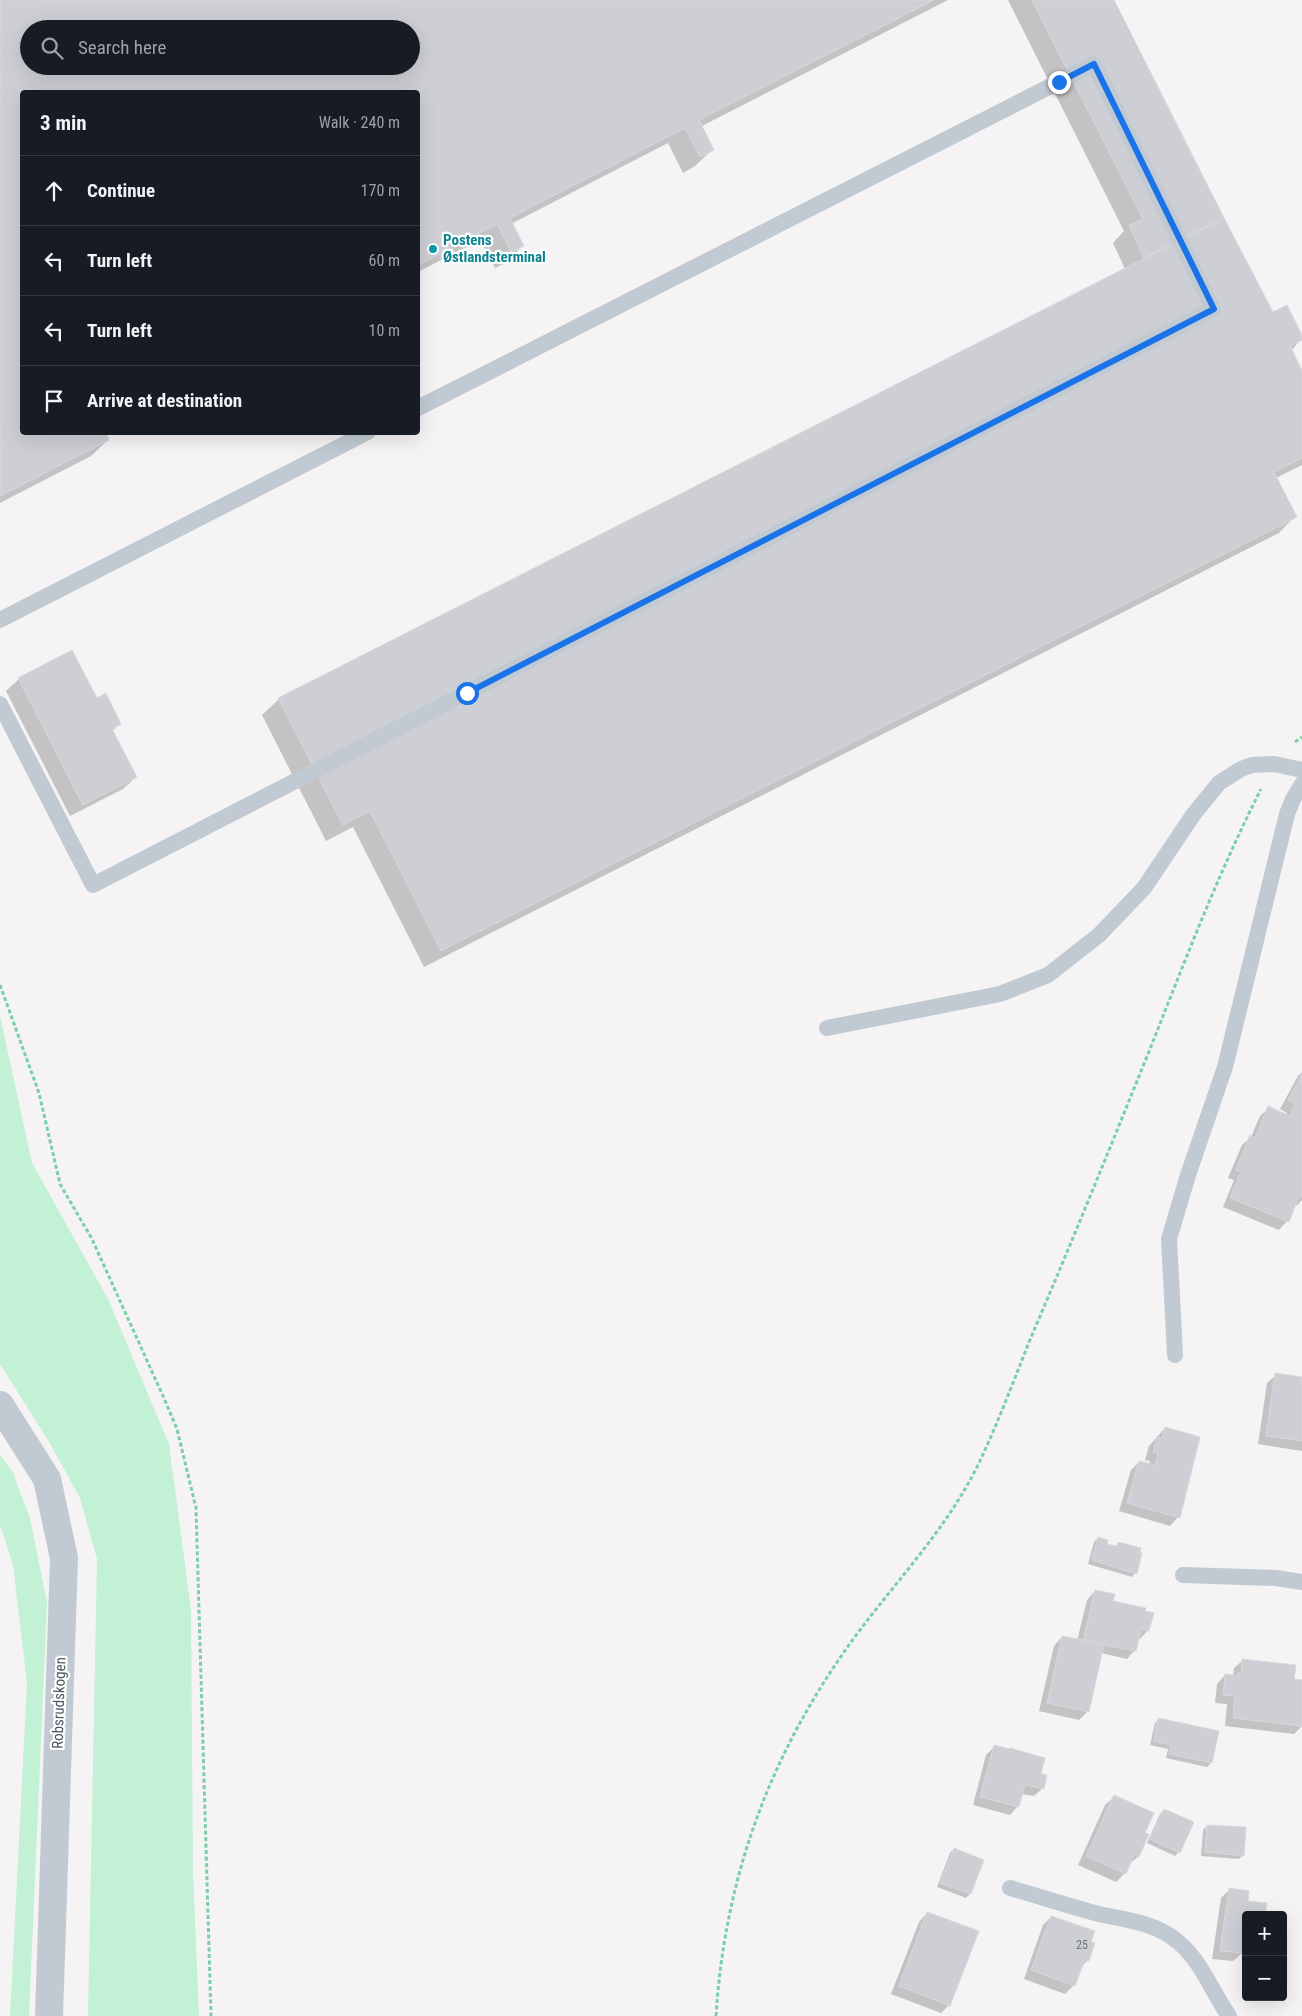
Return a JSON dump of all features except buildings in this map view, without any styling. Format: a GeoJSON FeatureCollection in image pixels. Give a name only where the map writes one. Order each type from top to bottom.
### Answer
{"type":"FeatureCollection","features":[{"type":"Feature","properties":{"kind":"street","name":"Robsrudskogen"},"geometry":{"type":"LineString","coordinates":[[0,1405],[47,1479],[64,1558],[49,2016]]}},
{"type":"Feature","properties":{"kind":"lane"},"geometry":{"type":"LineString","coordinates":[[0,704],[93,885],[1214,309],[1094,64],[420,407]]}},
{"type":"Feature","properties":{"kind":"lane"},"geometry":{"type":"LineString","coordinates":[[0,620],[362,435]]}},
{"type":"Feature","properties":{"kind":"lane"},"geometry":{"type":"LineString","coordinates":[[827,1028],[1000,994],[1048,975],[1099,934],[1144,888],[1193,815],[1219,783],[1241,769],[1252,765],[1274,764],[1302,770]]}},
{"type":"Feature","properties":{"kind":"lane"},"geometry":{"type":"LineString","coordinates":[[1175,1355],[1169,1239],[1188,1175],[1225,1067],[1287,814],[1302,784]]}},
{"type":"Feature","properties":{"kind":"lane"},"geometry":{"type":"LineString","coordinates":[[1182,1575],[1276,1578],[1302,1582]]}},
{"type":"Feature","properties":{"kind":"lane"},"geometry":{"type":"LineString","coordinates":[[1010,1888],[1096,1913],[1135,1920],[1165,1932],[1178,1941],[1193,1957],[1230,2016]]}},
{"type":"Feature","properties":{"kind":"path"},"geometry":{"type":"LineString","coordinates":[[716,2016],[724,1944],[737,1881],[755,1823],[779,1762],[814,1696],[856,1636],[950,1515],[978,1464],[1092,1194],[1210,900],[1274,764],[1283,753],[1302,737]]}},
{"type":"Feature","properties":{"kind":"path"},"geometry":{"type":"LineString","coordinates":[[0,985],[39,1093],[60,1184],[92,1239],[163,1396],[177,1429],[194,1499],[211,2016]]}},
{"type":"Feature","properties":{"kind":"green space"},"geometry":{"type":"Polygon","coordinates":[[[0,1016],[32,1163],[108,1299],[169,1444],[191,1610],[193,1873],[199,2016],[88,2016],[97,1559],[80,1498],[48,1440],[0,1364],[0,1016]]]}},
{"type":"Feature","properties":{"kind":"green space"},"geometry":{"type":"Polygon","coordinates":[[[0,1454],[13,1473],[30,1518],[47,1603],[29,2016],[10,2016],[27,1683],[13,1565],[0,1525],[0,1454]]]}},
{"type":"Feature","properties":{"kind":"place","name":"Postens Østlandsterminal"},"geometry":{"type":"Point","coordinates":[433,249]}},
{"type":"Feature","properties":{"kind":"route"},"geometry":{"type":"LineString","coordinates":[[467,693],[1214,309],[1094,64],[1059,82]]}}]}
